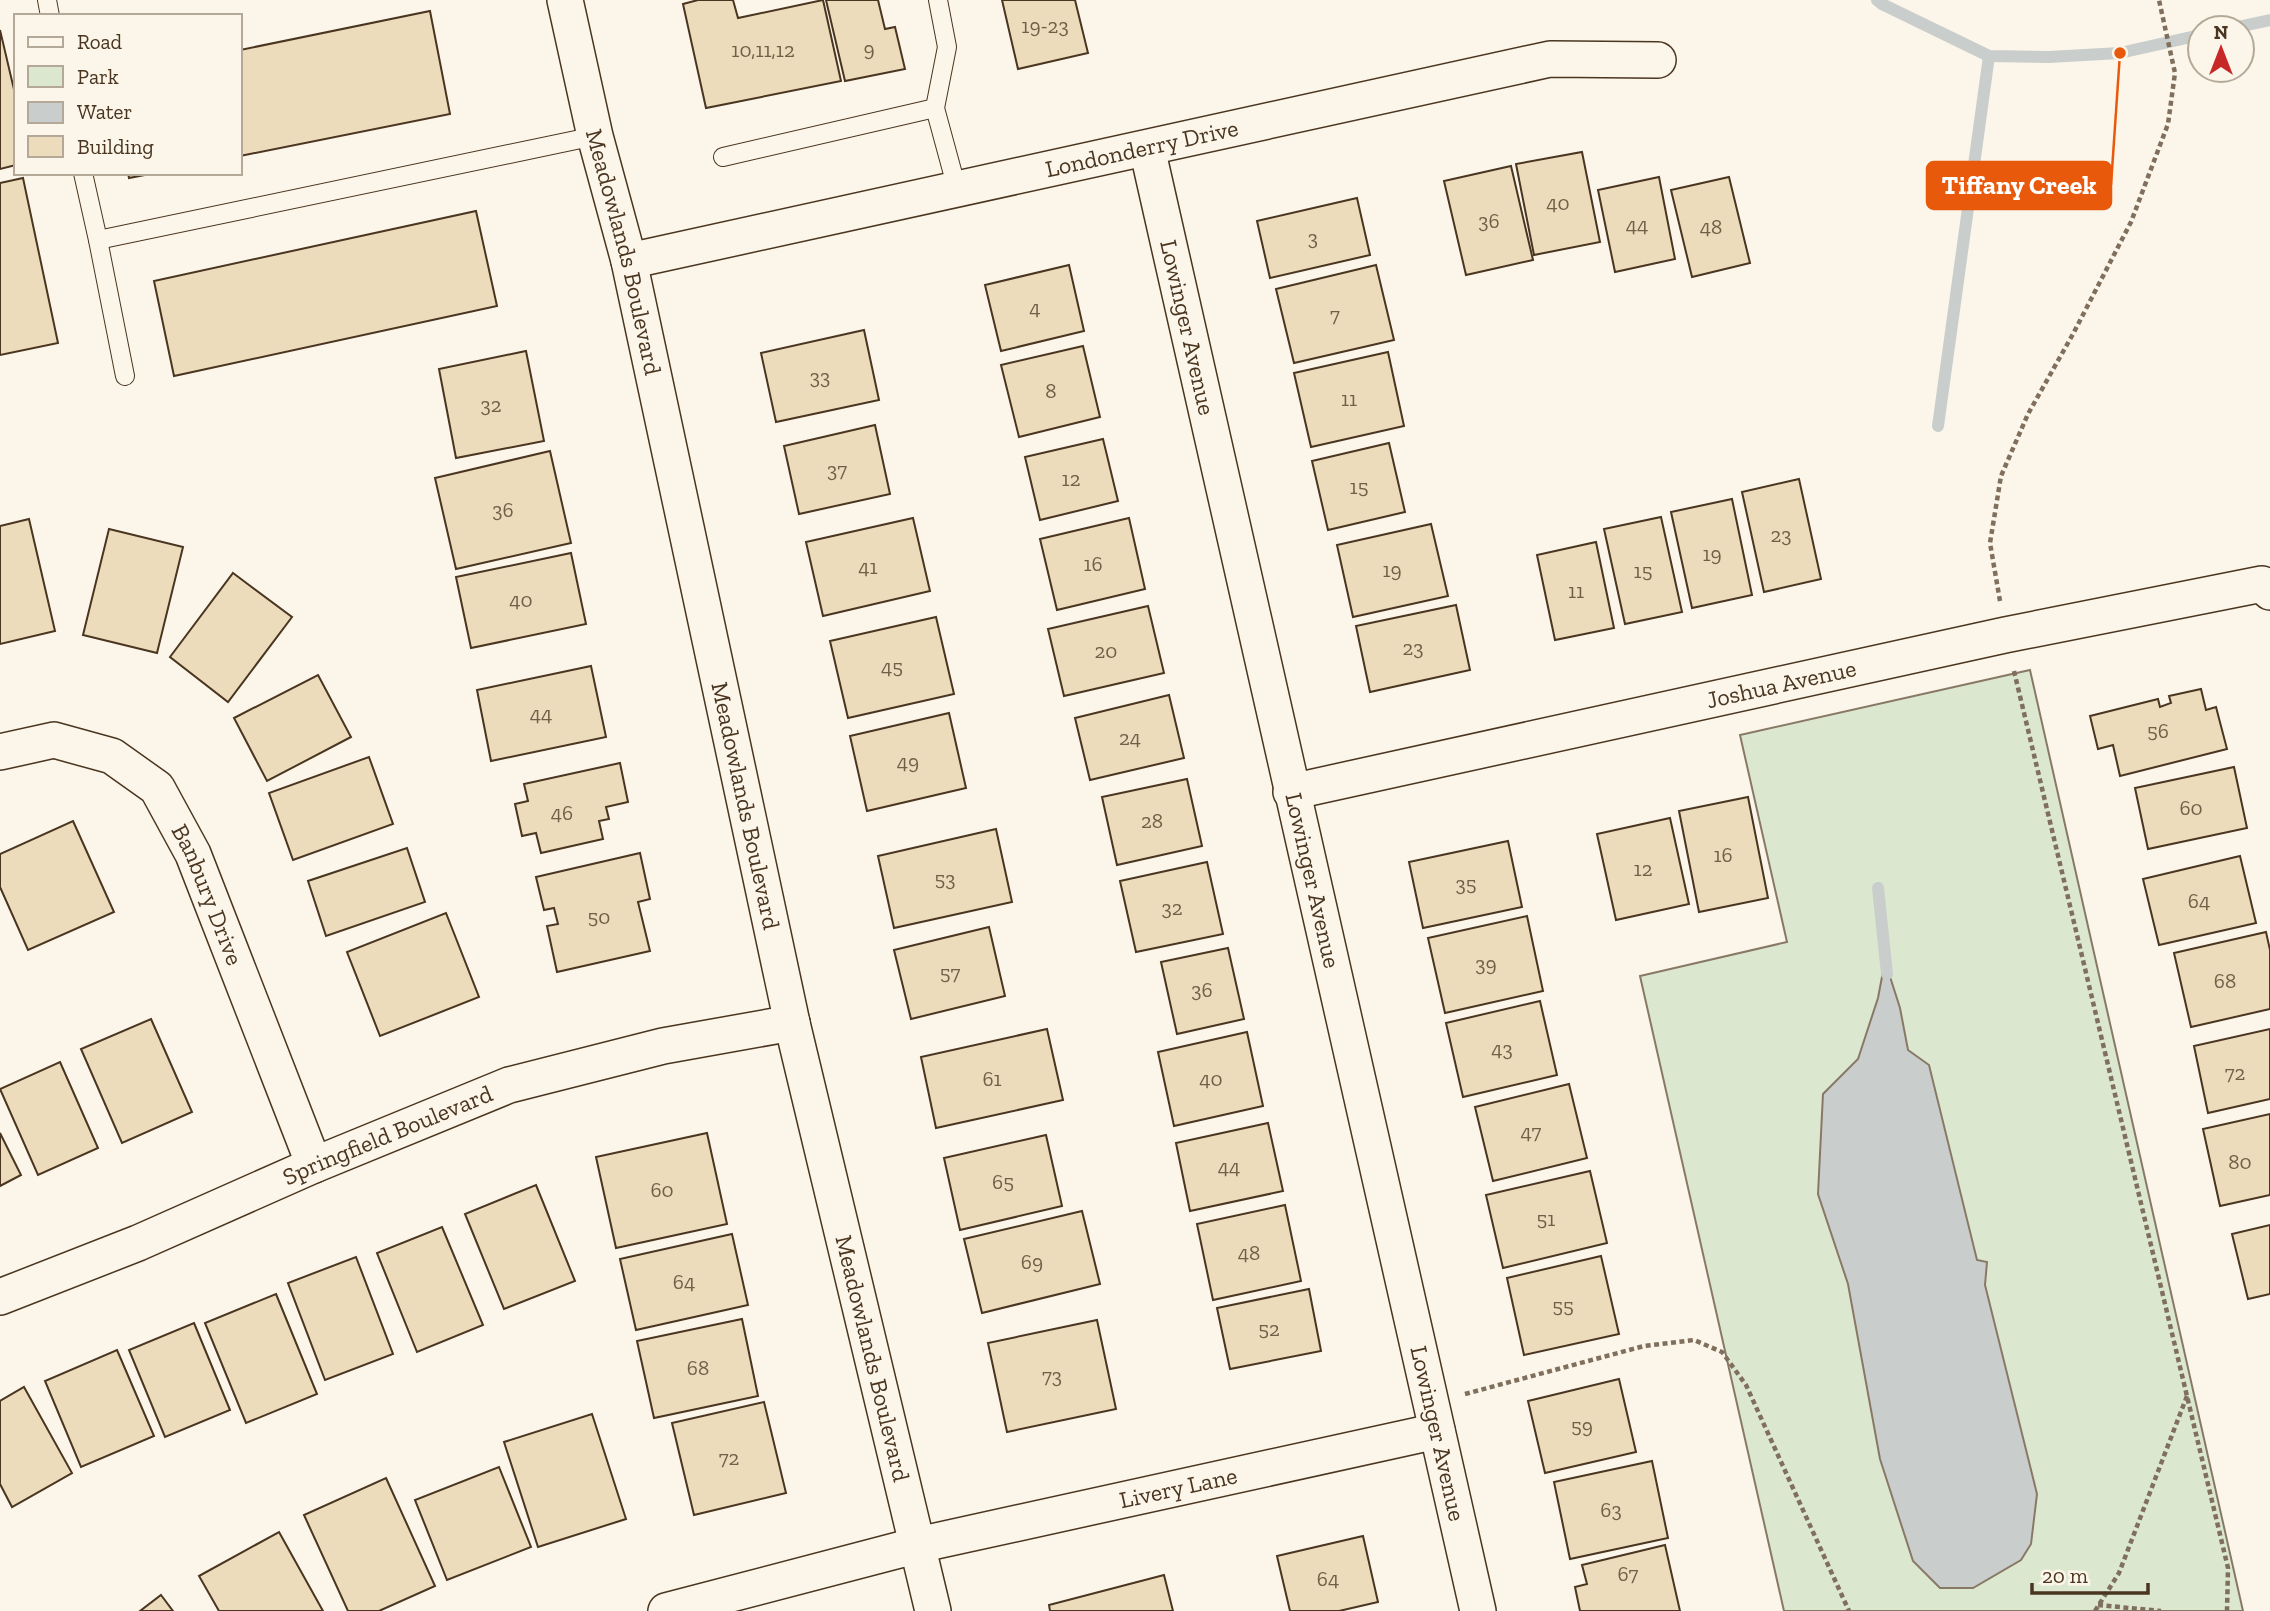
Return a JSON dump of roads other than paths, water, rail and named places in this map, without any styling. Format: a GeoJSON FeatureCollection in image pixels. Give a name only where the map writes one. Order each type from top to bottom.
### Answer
{"type":"FeatureCollection","features":[{"type":"Feature","properties":{"kind":"street","name":"Meadowlands Boulevard"},"geometry":{"type":"LineString","coordinates":[[565,0],[596,136],[629,261],[792,1023],[933,1611]]}},
{"type":"Feature","properties":{"kind":"street","name":"Londonderry Drive"},"geometry":{"type":"LineString","coordinates":[[629,261],[1550,58],[1658,60]]}},
{"type":"Feature","properties":{"kind":"street","name":"Lowinger Avenue"},"geometry":{"type":"LineString","coordinates":[[1147,148],[1479,1611]]}},
{"type":"Feature","properties":{"kind":"street","name":"Joshua Avenue"},"geometry":{"type":"LineString","coordinates":[[1292,792],[2005,635],[2262,583],[2270,592]]}},
{"type":"Feature","properties":{"kind":"street","name":"Banbury Drive"},"geometry":{"type":"LineString","coordinates":[[0,752],[54,740],[112,756],[158,788],[193,854],[314,1165]]}},
{"type":"Feature","properties":{"kind":"street","name":"Springfield Boulevard"},"geometry":{"type":"LineString","coordinates":[[0,1297],[138,1243],[314,1165],[509,1085],[663,1046],[792,1023]]}},
{"type":"Feature","properties":{"kind":"street","name":"Livery Lane"},"geometry":{"type":"LineString","coordinates":[[666,1611],[782,1579],[1434,1417]]}},
{"type":"Feature","properties":{"kind":"lane"},"geometry":{"type":"LineString","coordinates":[[937,0],[947,47],[935,108],[957,189]]}},
{"type":"Feature","properties":{"kind":"lane"},"geometry":{"type":"LineString","coordinates":[[723,157],[935,108]]}},
{"type":"Feature","properties":{"kind":"lane"},"geometry":{"type":"LineString","coordinates":[[98,240],[596,136]]}},
{"type":"Feature","properties":{"kind":"lane"},"geometry":{"type":"LineString","coordinates":[[83,175],[125,376]]}},
{"type":"Feature","properties":{"kind":"water"},"geometry":{"type":"Polygon","coordinates":[[[1885,961],[1900,1008],[1908,1050],[1929,1065],[1977,1260],[1987,1262],[1985,1285],[2037,1494],[2031,1544],[2021,1560],[1973,1588],[1940,1588],[1913,1561],[1880,1459],[1848,1284],[1818,1194],[1823,1094],[1858,1059],[1878,998],[1885,961]]]}},
{"type":"Feature","properties":{"kind":"waterway"},"geometry":{"type":"LineString","coordinates":[[1877,0],[1989,56],[2049,57],[2120,53],[2186,38]]}},
{"type":"Feature","properties":{"kind":"waterway"},"geometry":{"type":"LineString","coordinates":[[2256,23],[2270,20]]}},
{"type":"Feature","properties":{"kind":"waterway"},"geometry":{"type":"LineString","coordinates":[[1938,426],[1989,56]]}},
{"type":"Feature","properties":{"kind":"waterway"},"geometry":{"type":"LineString","coordinates":[[1878,888],[1887,974]]}},
{"type":"Feature","properties":{"kind":"place","name":"Tiffany Creek"},"geometry":{"type":"Point","coordinates":[2120,53]}}]}
